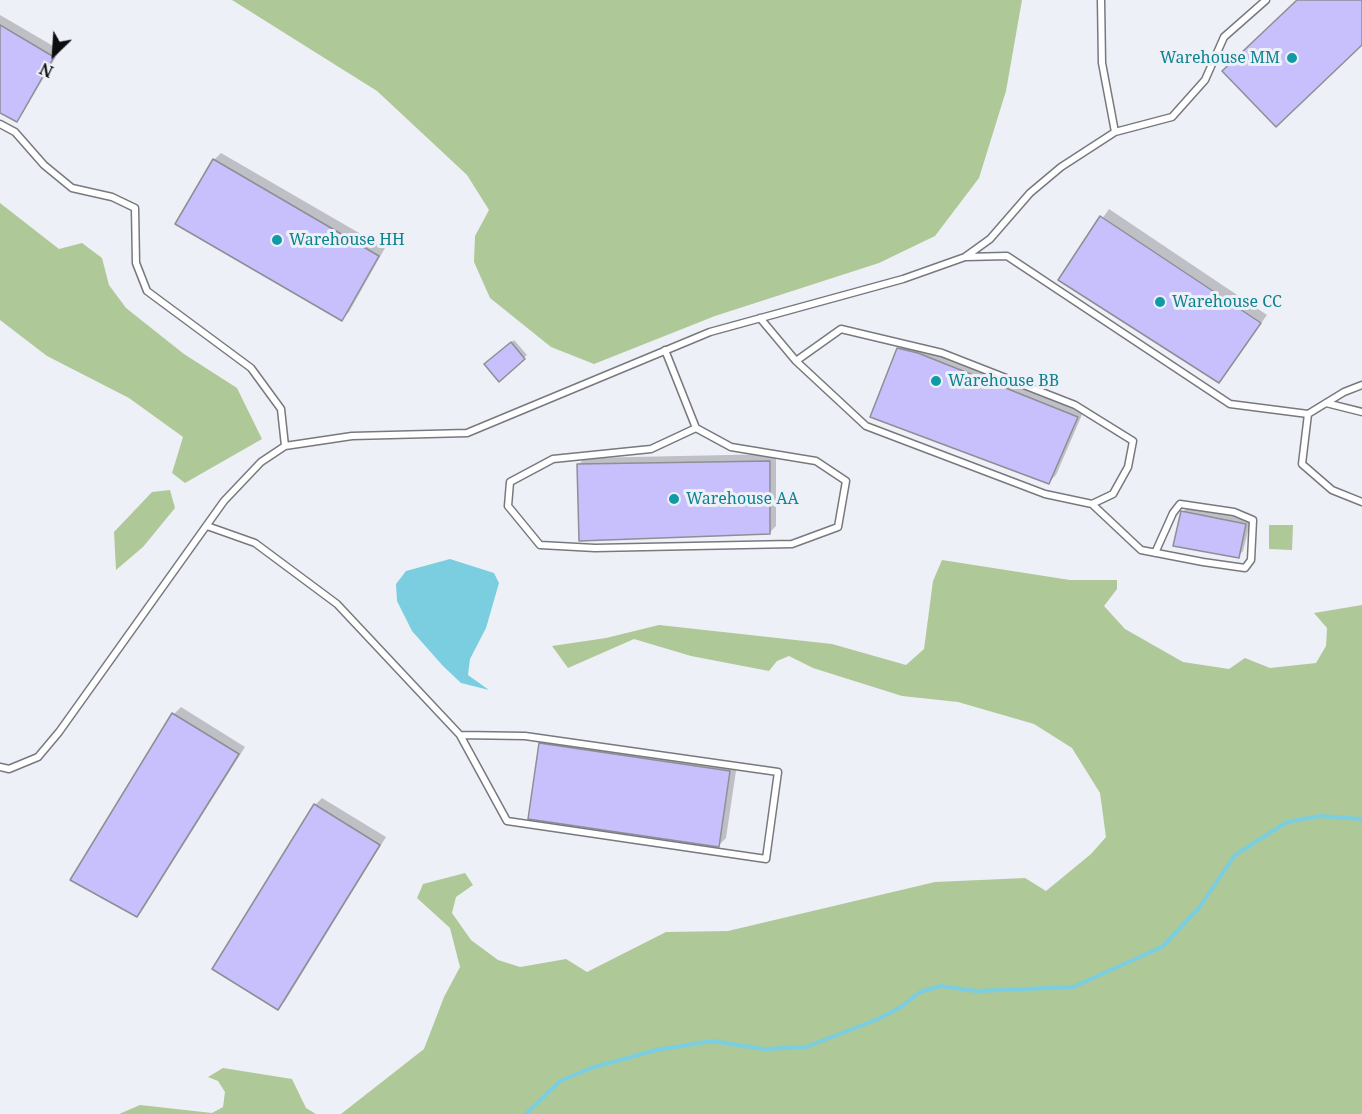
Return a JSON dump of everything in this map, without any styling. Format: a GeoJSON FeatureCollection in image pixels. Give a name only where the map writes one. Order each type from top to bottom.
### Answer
{"type":"FeatureCollection","features":[{"type":"Feature","properties":{"kind":"lane"},"geometry":{"type":"LineString","coordinates":[[1101,0],[1102,63],[1115,132]]}},
{"type":"Feature","properties":{"kind":"lane"},"geometry":{"type":"LineString","coordinates":[[0,767],[9,769],[38,757],[224,501],[261,462],[285,446],[352,436],[467,433],[710,332],[903,279],[965,257],[990,239],[1030,194],[1061,167],[1115,132],[1172,117],[1205,80],[1224,36],[1266,0]]}},
{"type":"Feature","properties":{"kind":"lane"},"geometry":{"type":"LineString","coordinates":[[0,124],[15,132],[44,165],[72,188],[112,198],[135,208],[136,263],[147,291],[251,368],[281,409],[285,446]]}},
{"type":"Feature","properties":{"kind":"lane"},"geometry":{"type":"LineString","coordinates":[[965,257],[1007,256],[1230,404],[1308,414],[1362,385]]}},
{"type":"Feature","properties":{"kind":"lane"},"geometry":{"type":"LineString","coordinates":[[760,318],[795,361],[866,426],[1045,494],[1092,504],[1141,550],[1245,568],[1251,560],[1253,520],[1234,512],[1180,504],[1155,552]]}},
{"type":"Feature","properties":{"kind":"lane"},"geometry":{"type":"LineString","coordinates":[[795,361],[842,329],[942,353],[1075,405],[1133,441],[1128,466],[1113,494],[1092,504]]}},
{"type":"Feature","properties":{"kind":"lane"},"geometry":{"type":"LineString","coordinates":[[665,350],[696,428],[731,447],[816,461],[846,481],[838,527],[792,543],[595,548],[540,545],[508,506],[510,482],[553,459],[651,450],[696,428]]}},
{"type":"Feature","properties":{"kind":"lane"},"geometry":{"type":"LineString","coordinates":[[1326,403],[1362,412]]}},
{"type":"Feature","properties":{"kind":"lane"},"geometry":{"type":"LineString","coordinates":[[1308,414],[1302,465],[1332,490],[1362,502]]}},
{"type":"Feature","properties":{"kind":"lane"},"geometry":{"type":"LineString","coordinates":[[207,526],[255,543],[338,604],[459,735],[507,821],[766,859],[778,772],[525,736],[459,735]]}},
{"type":"Feature","properties":{"kind":"green space"},"geometry":{"type":"Polygon","coordinates":[[[232,0],[1022,0],[1006,91],[979,178],[935,236],[879,263],[715,316],[594,364],[551,347],[490,298],[474,262],[475,236],[489,210],[467,175],[377,91],[232,0]]]}},
{"type":"Feature","properties":{"kind":"green space"},"geometry":{"type":"Polygon","coordinates":[[[0,203],[59,249],[82,243],[102,258],[109,285],[126,308],[184,354],[237,388],[262,439],[185,483],[172,473],[183,437],[129,398],[47,356],[0,320],[0,203]]]}},
{"type":"Feature","properties":{"kind":"green space"},"geometry":{"type":"Polygon","coordinates":[[[170,490],[175,508],[143,547],[116,570],[114,532],[152,492],[170,490]]]}},
{"type":"Feature","properties":{"kind":"green space"},"geometry":{"type":"Polygon","coordinates":[[[1269,525],[1293,525],[1292,550],[1269,549],[1269,525]]]}},
{"type":"Feature","properties":{"kind":"green space"},"geometry":{"type":"Polygon","coordinates":[[[942,560],[1070,580],[1117,580],[1117,589],[1104,606],[1125,629],[1183,662],[1229,669],[1245,658],[1270,668],[1316,663],[1326,646],[1327,628],[1314,613],[1362,605],[1362,1114],[341,1114],[424,1049],[444,997],[460,967],[450,928],[417,898],[423,884],[465,873],[473,885],[456,897],[452,913],[471,940],[498,960],[520,967],[566,959],[587,972],[666,932],[728,931],[935,882],[1025,878],[1046,891],[1091,854],[1106,837],[1100,793],[1072,748],[1034,724],[958,702],[902,696],[813,668],[789,656],[777,661],[769,671],[691,656],[634,639],[568,668],[552,646],[606,638],[659,625],[832,644],[906,665],[924,649],[933,581],[942,560]]]}},
{"type":"Feature","properties":{"kind":"green space"},"geometry":{"type":"Polygon","coordinates":[[[223,1068],[292,1079],[306,1108],[316,1114],[119,1114],[140,1105],[212,1113],[223,1107],[225,1092],[218,1081],[208,1077],[223,1068]]]}},
{"type":"Feature","properties":{"kind":"water"},"geometry":{"type":"Polygon","coordinates":[[[450,559],[494,573],[499,583],[486,628],[470,659],[468,675],[489,690],[461,683],[443,666],[412,631],[397,601],[396,584],[406,571],[450,559]]]}},
{"type":"Feature","properties":{"kind":"building","name":"Warehouse MM"},"geometry":{"type":"Polygon","coordinates":[[[1297,0],[1362,0],[1362,45],[1276,127],[1222,71],[1297,0]]]}},
{"type":"Feature","properties":{"kind":"building"},"geometry":{"type":"Polygon","coordinates":[[[0,25],[54,57],[17,122],[0,113],[0,25]]]}},
{"type":"Feature","properties":{"kind":"building","name":"Warehouse HH"},"geometry":{"type":"Polygon","coordinates":[[[213,159],[379,256],[342,321],[175,224],[213,159]]]}},
{"type":"Feature","properties":{"kind":"building","name":"Warehouse CC"},"geometry":{"type":"Polygon","coordinates":[[[1100,216],[1261,323],[1219,383],[1058,280],[1100,216]]]}},
{"type":"Feature","properties":{"kind":"building"},"geometry":{"type":"Polygon","coordinates":[[[511,342],[525,359],[499,382],[484,364],[511,342]]]}},
{"type":"Feature","properties":{"kind":"building","name":"Warehouse BB"},"geometry":{"type":"Polygon","coordinates":[[[897,348],[918,353],[1078,417],[1049,484],[870,417],[897,348]]]}},
{"type":"Feature","properties":{"kind":"building","name":"Warehouse AA"},"geometry":{"type":"Polygon","coordinates":[[[770,461],[770,534],[579,541],[577,464],[770,461]]]}},
{"type":"Feature","properties":{"kind":"building"},"geometry":{"type":"Polygon","coordinates":[[[1181,511],[1246,524],[1239,558],[1173,546],[1181,511]]]}},
{"type":"Feature","properties":{"kind":"building"},"geometry":{"type":"Polygon","coordinates":[[[172,713],[239,754],[137,917],[70,880],[172,713]]]}},
{"type":"Feature","properties":{"kind":"building"},"geometry":{"type":"Polygon","coordinates":[[[539,743],[730,771],[719,847],[528,819],[539,743]]]}},
{"type":"Feature","properties":{"kind":"building"},"geometry":{"type":"Polygon","coordinates":[[[314,804],[380,845],[278,1010],[212,969],[314,804]]]}},
{"type":"Feature","properties":{"kind":"waterway"},"geometry":{"type":"LineString","coordinates":[[526,1114],[560,1081],[591,1068],[656,1050],[712,1041],[764,1049],[806,1047],[878,1019],[901,1007],[920,992],[941,986],[976,991],[1073,987],[1162,947],[1199,908],[1235,855],[1287,822],[1320,816],[1362,819]]}},
{"type":"Feature","properties":{"kind":"place","name":"Warehouse MM"},"geometry":{"type":"Point","coordinates":[1292,58]}},
{"type":"Feature","properties":{"kind":"place","name":"Warehouse HH"},"geometry":{"type":"Point","coordinates":[277,240]}},
{"type":"Feature","properties":{"kind":"place","name":"Warehouse CC"},"geometry":{"type":"Point","coordinates":[1160,302]}},
{"type":"Feature","properties":{"kind":"place","name":"Warehouse BB"},"geometry":{"type":"Point","coordinates":[936,381]}},
{"type":"Feature","properties":{"kind":"place","name":"Warehouse AA"},"geometry":{"type":"Point","coordinates":[674,499]}}]}
